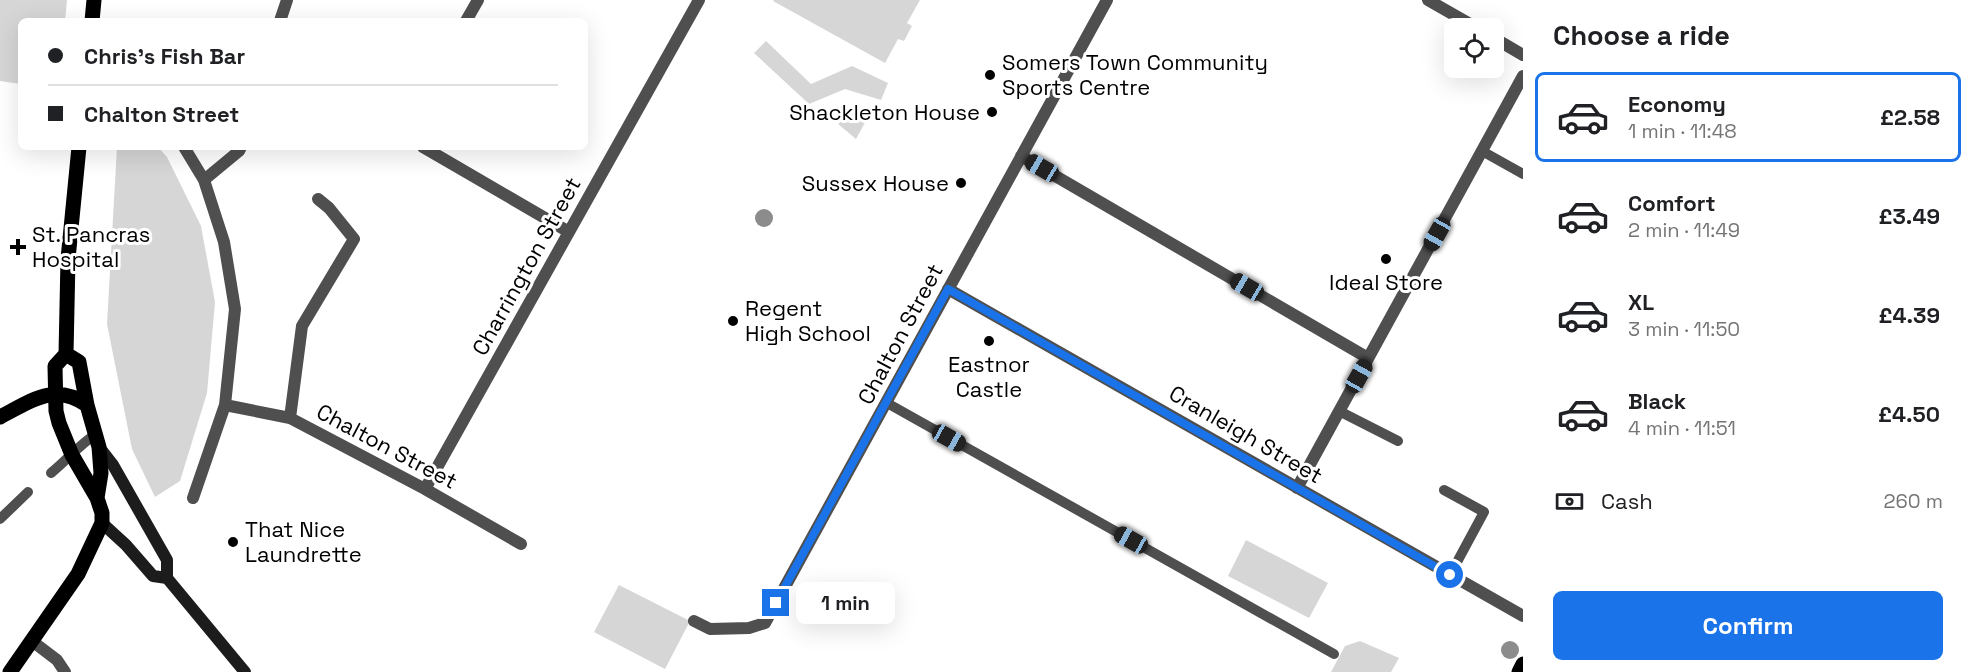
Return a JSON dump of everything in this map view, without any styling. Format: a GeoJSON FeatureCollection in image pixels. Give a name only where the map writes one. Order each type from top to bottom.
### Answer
{"type":"FeatureCollection","features":[{"type":"Feature","properties":{"kind":"main road"},"geometry":{"type":"LineString","coordinates":[[92,18],[94,0]]}},
{"type":"Feature","properties":{"kind":"main road"},"geometry":{"type":"LineString","coordinates":[[10,672],[78,574],[102,523],[102,513],[97,498],[72,455],[59,423],[55,393],[55,366],[66,354],[68,259],[79,150]]}},
{"type":"Feature","properties":{"kind":"main road"},"geometry":{"type":"LineString","coordinates":[[66,354],[79,362],[87,405],[97,440],[101,473],[97,498]]}},
{"type":"Feature","properties":{"kind":"main road"},"geometry":{"type":"LineString","coordinates":[[0,417],[29,402],[55,393],[75,397],[87,405]]}},
{"type":"Feature","properties":{"kind":"main road"},"geometry":{"type":"LineString","coordinates":[[97,440],[167,560],[167,578],[246,672]]}},
{"type":"Feature","properties":{"kind":"main road"},"geometry":{"type":"LineString","coordinates":[[102,523],[153,576],[167,578]]}},
{"type":"Feature","properties":{"kind":"main road"},"geometry":{"type":"LineString","coordinates":[[1519,672],[1523,664]]}},
{"type":"Feature","properties":{"kind":"street"},"geometry":{"type":"LineString","coordinates":[[281,18],[287,0]]}},
{"type":"Feature","properties":{"kind":"street"},"geometry":{"type":"LineString","coordinates":[[468,18],[478,0]]}},
{"type":"Feature","properties":{"kind":"street","name":"Charrington Street"},"geometry":{"type":"LineString","coordinates":[[425,489],[699,0]]}},
{"type":"Feature","properties":{"kind":"street","name":"Chalton Street"},"geometry":{"type":"LineString","coordinates":[[694,621],[710,629],[749,628],[765,623],[1107,0]]}},
{"type":"Feature","properties":{"kind":"street"},"geometry":{"type":"LineString","coordinates":[[1428,0],[1460,18]]}},
{"type":"Feature","properties":{"kind":"street"},"geometry":{"type":"LineString","coordinates":[[1504,44],[1523,55]]}},
{"type":"Feature","properties":{"kind":"street"},"geometry":{"type":"LineString","coordinates":[[1297,488],[1523,76]]}},
{"type":"Feature","properties":{"kind":"street"},"geometry":{"type":"LineString","coordinates":[[186,150],[204,180],[224,242],[235,309],[225,405],[193,498]]}},
{"type":"Feature","properties":{"kind":"street"},"geometry":{"type":"LineString","coordinates":[[204,180],[240,150]]}},
{"type":"Feature","properties":{"kind":"street"},"geometry":{"type":"LineString","coordinates":[[428,150],[569,232]]}},
{"type":"Feature","properties":{"kind":"street"},"geometry":{"type":"LineString","coordinates":[[1021,156],[1368,358]]}},
{"type":"Feature","properties":{"kind":"street"},"geometry":{"type":"LineString","coordinates":[[290,418],[302,326],[354,239],[329,208],[318,199]]}},
{"type":"Feature","properties":{"kind":"street","name":"Cranleigh Street"},"geometry":{"type":"LineString","coordinates":[[948,289],[1523,616]]}},
{"type":"Feature","properties":{"kind":"street","name":"Chalton Street"},"geometry":{"type":"LineString","coordinates":[[225,405],[290,418],[425,489],[521,544]]}},
{"type":"Feature","properties":{"kind":"street"},"geometry":{"type":"LineString","coordinates":[[32,641],[57,660],[64,672]]}},
{"type":"Feature","properties":{"kind":"lane"},"geometry":{"type":"LineString","coordinates":[[1482,151],[1523,174]]}},
{"type":"Feature","properties":{"kind":"lane"},"geometry":{"type":"LineString","coordinates":[[887,403],[1334,654]]}},
{"type":"Feature","properties":{"kind":"lane"},"geometry":{"type":"LineString","coordinates":[[1339,411],[1398,441]]}},
{"type":"Feature","properties":{"kind":"lane"},"geometry":{"type":"LineString","coordinates":[[51,473],[83,442],[97,440]]}},
{"type":"Feature","properties":{"kind":"lane"},"geometry":{"type":"LineString","coordinates":[[1444,490],[1484,512],[1450,575]]}},
{"type":"Feature","properties":{"kind":"lane"},"geometry":{"type":"LineString","coordinates":[[0,519],[28,492]]}},
{"type":"Feature","properties":{"kind":"shaded area"},"geometry":{"type":"Polygon","coordinates":[[[0,0],[67,0],[65,18],[18,18],[18,84],[0,81],[0,0]]]}},
{"type":"Feature","properties":{"kind":"shaded area"},"geometry":{"type":"Polygon","coordinates":[[[774,0],[920,0],[907,23],[912,26],[904,41],[898,39],[885,63],[774,0]]]}},
{"type":"Feature","properties":{"kind":"shaded area"},"geometry":{"type":"Polygon","coordinates":[[[766,41],[811,84],[852,66],[888,83],[881,100],[845,89],[809,104],[754,53],[766,41]]]}},
{"type":"Feature","properties":{"kind":"shaded area"},"geometry":{"type":"Polygon","coordinates":[[[853,112],[868,117],[856,139],[838,124],[853,112]]]}},
{"type":"Feature","properties":{"kind":"shaded area"},"geometry":{"type":"Polygon","coordinates":[[[117,150],[161,150],[167,157],[201,226],[215,302],[207,393],[180,481],[155,497],[132,449],[107,324],[117,150]]]}},
{"type":"Feature","properties":{"kind":"shaded area"},"geometry":{"type":"Polygon","coordinates":[[[1246,540],[1328,583],[1309,618],[1228,576],[1246,540]]]}},
{"type":"Feature","properties":{"kind":"shaded area"},"geometry":{"type":"Polygon","coordinates":[[[619,585],[690,621],[665,669],[594,632],[619,585]]]}},
{"type":"Feature","properties":{"kind":"shaded area"},"geometry":{"type":"Polygon","coordinates":[[[1360,641],[1399,658],[1391,672],[1331,672],[1345,646],[1360,641]]]}},
{"type":"Feature","properties":{"kind":"place","name":"Somers Town Community Sports Centre"},"geometry":{"type":"Point","coordinates":[990,75]}},
{"type":"Feature","properties":{"kind":"place","name":"Shackleton House"},"geometry":{"type":"Point","coordinates":[992,112]}},
{"type":"Feature","properties":{"kind":"place","name":"Sussex House"},"geometry":{"type":"Point","coordinates":[961,183]}},
{"type":"Feature","properties":{"kind":"place","name":"St. Pancras Hospital"},"geometry":{"type":"Point","coordinates":[18,247]}},
{"type":"Feature","properties":{"kind":"place","name":"Ideal Store"},"geometry":{"type":"Point","coordinates":[1386,259]}},
{"type":"Feature","properties":{"kind":"place","name":"Regent High School"},"geometry":{"type":"Point","coordinates":[733,321]}},
{"type":"Feature","properties":{"kind":"place","name":"Eastnor Castle"},"geometry":{"type":"Point","coordinates":[989,341]}},
{"type":"Feature","properties":{"kind":"place","name":"That Nice Laundrette"},"geometry":{"type":"Point","coordinates":[233,542]}},
{"type":"Feature","properties":{"kind":"route"},"geometry":{"type":"LineString","coordinates":[[776,603],[948,289],[1450,575]]}}]}
